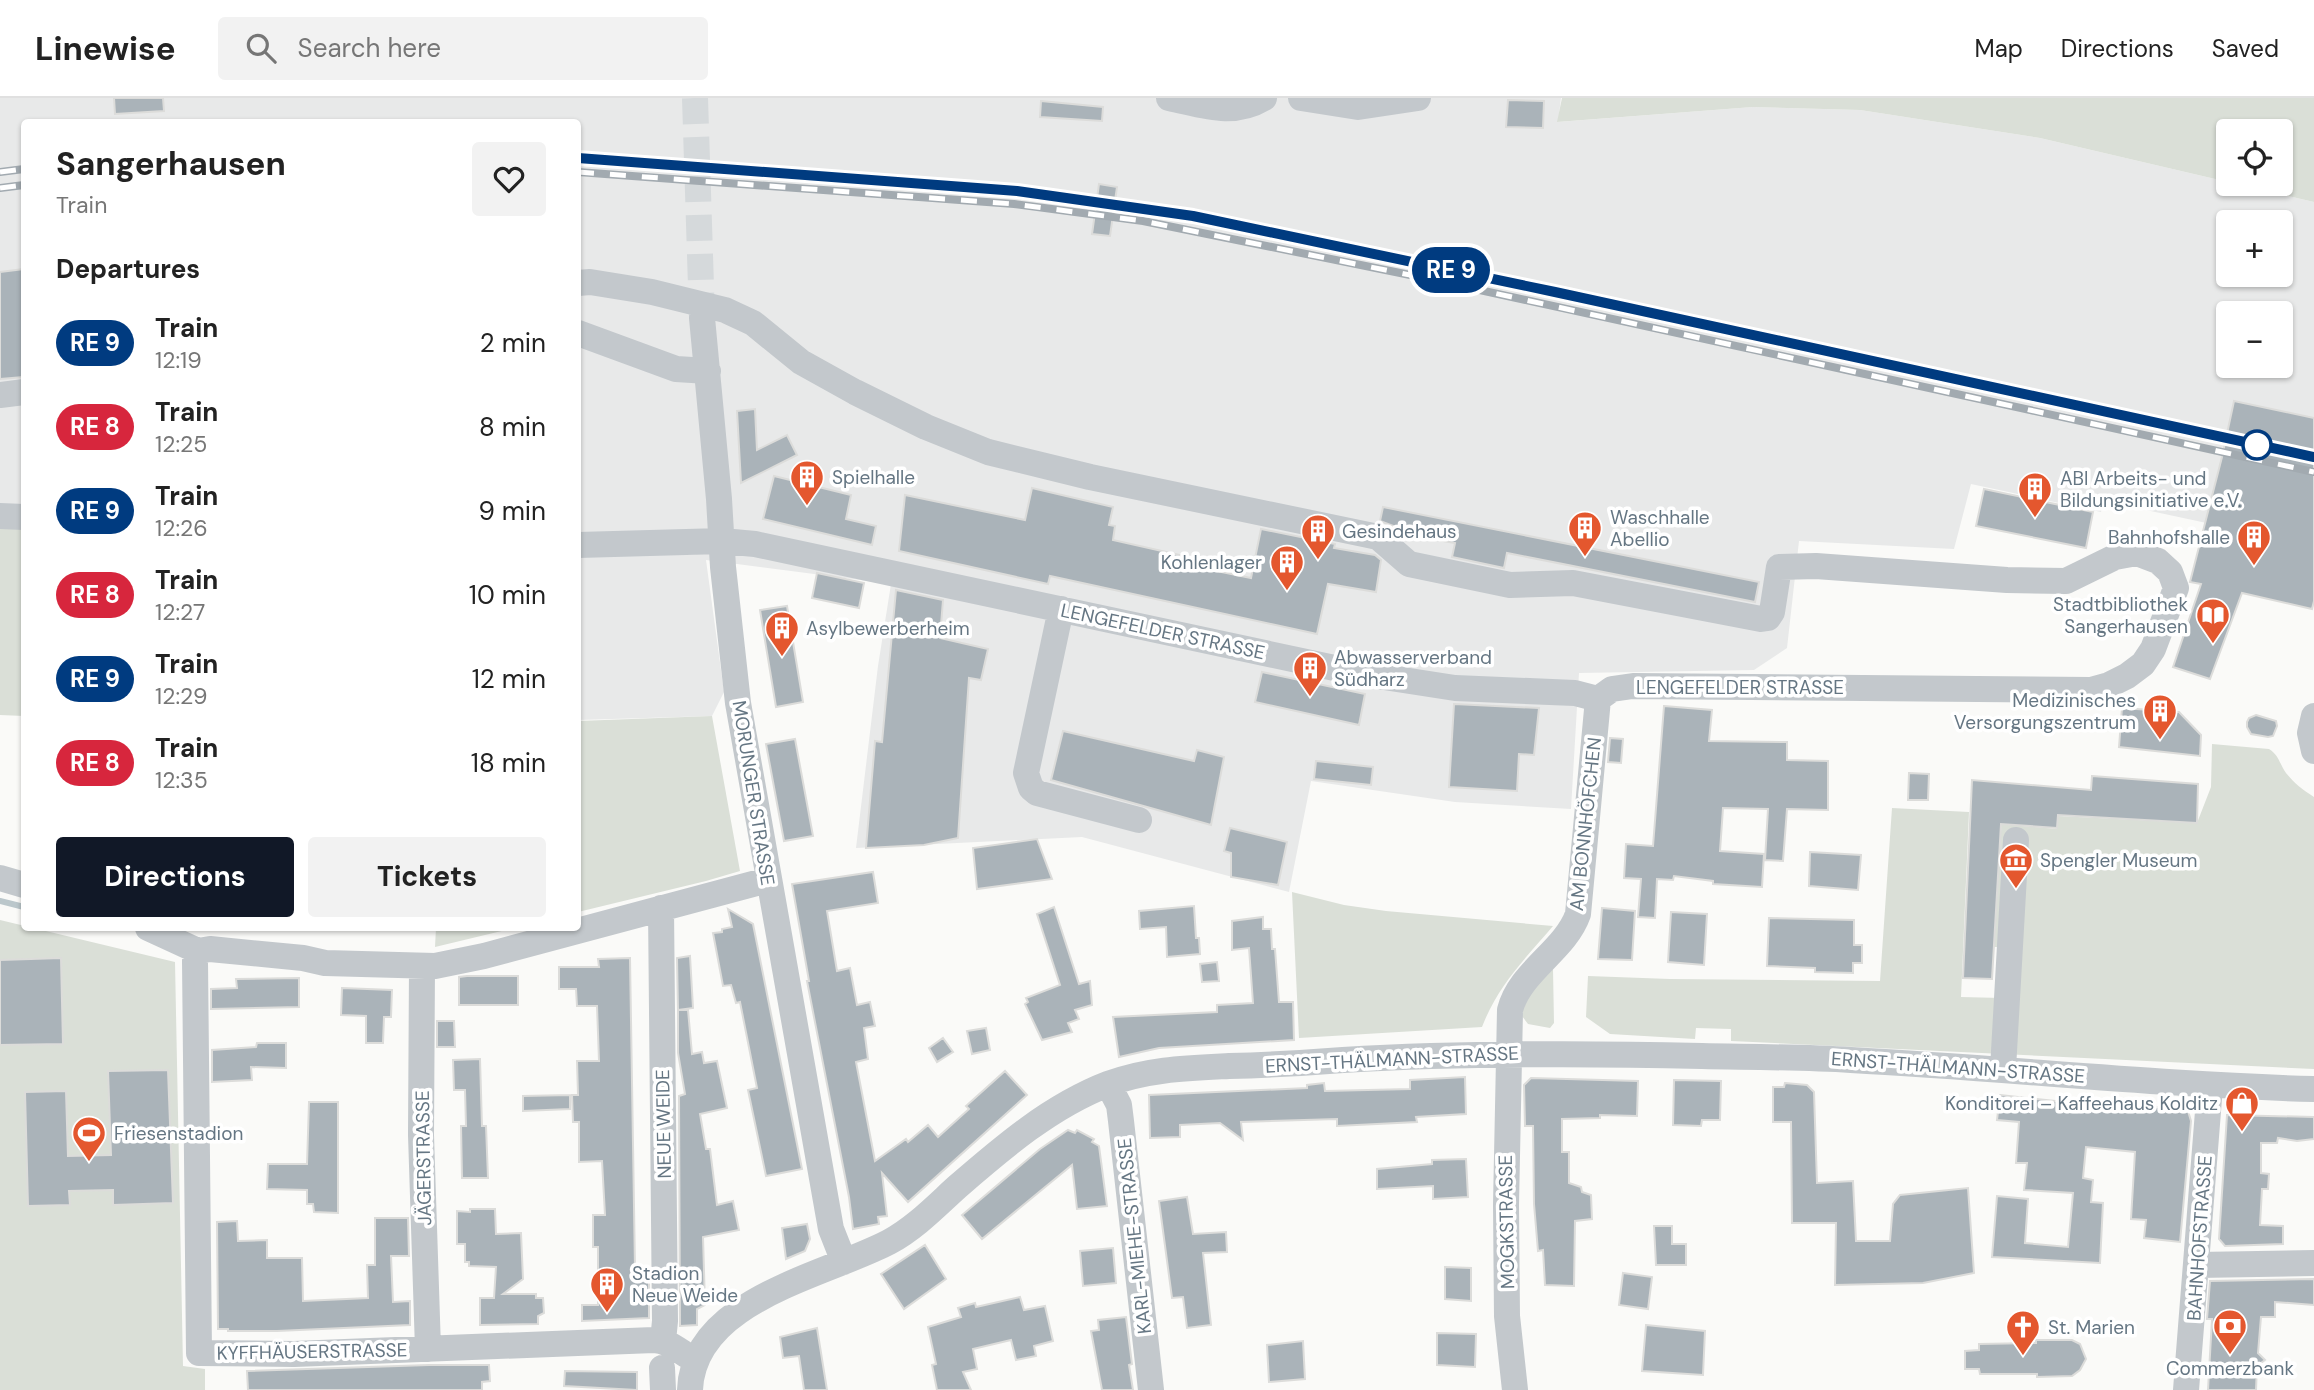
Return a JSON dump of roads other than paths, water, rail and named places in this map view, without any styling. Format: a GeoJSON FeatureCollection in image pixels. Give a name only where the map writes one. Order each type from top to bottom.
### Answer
{"type":"FeatureCollection","features":[{"type":"Feature","properties":{"kind":"street"},"geometry":{"type":"LineString","coordinates":[[1169,98],[1231,110],[1264,98]]}},
{"type":"Feature","properties":{"kind":"street"},"geometry":{"type":"LineString","coordinates":[[1301,98],[1358,107],[1418,98]]}},
{"type":"Feature","properties":{"kind":"street","name":"LENGEFELDER STRASSE"},"geometry":{"type":"LineString","coordinates":[[581,283],[652,292],[725,310],[753,323],[801,362],[855,392],[926,427],[989,452],[1090,477],[1378,537],[1409,565],[1510,585],[1573,583],[1761,620],[1771,615],[1779,567],[1816,566],[2007,580],[2066,581],[2115,557],[2137,554],[2158,561],[2170,572],[2176,588],[2161,634],[2149,656],[2122,680],[2095,689],[2077,691],[2014,688],[1633,686],[1612,689],[1598,699],[1575,693],[1455,688],[1379,677],[755,544],[722,541],[581,545]]}},
{"type":"Feature","properties":{"kind":"street","name":"MORUNGER STRASSE"},"geometry":{"type":"LineString","coordinates":[[702,318],[738,703],[831,1230],[844,1262]]}},
{"type":"Feature","properties":{"kind":"street"},"geometry":{"type":"LineString","coordinates":[[581,334],[676,369],[708,371]]}},
{"type":"Feature","properties":{"kind":"street"},"geometry":{"type":"LineString","coordinates":[[0,395],[21,392]]}},
{"type":"Feature","properties":{"kind":"street"},"geometry":{"type":"LineString","coordinates":[[0,516],[21,517]]}},
{"type":"Feature","properties":{"kind":"street"},"geometry":{"type":"LineString","coordinates":[[1061,609],[1026,772],[1027,780],[1031,788],[1046,797],[1139,820]]}},
{"type":"Feature","properties":{"kind":"street","name":"AM BONNHÖFCHEN"},"geometry":{"type":"LineString","coordinates":[[1510,1053],[1510,1012],[1514,998],[1570,930],[1578,914],[1598,699]]}},
{"type":"Feature","properties":{"kind":"street"},"geometry":{"type":"LineString","coordinates":[[2314,716],[2310,733],[2314,751]]}},
{"type":"Feature","properties":{"kind":"street"},"geometry":{"type":"LineString","coordinates":[[2003,1069],[2016,840]]}},
{"type":"Feature","properties":{"kind":"street"},"geometry":{"type":"LineString","coordinates":[[0,878],[21,884]]}},
{"type":"Feature","properties":{"kind":"street"},"geometry":{"type":"LineString","coordinates":[[581,930],[768,880]]}},
{"type":"Feature","properties":{"kind":"street","name":"NEUE WEIDE"},"geometry":{"type":"LineString","coordinates":[[661,908],[663,1340]]}},
{"type":"Feature","properties":{"kind":"street"},"geometry":{"type":"LineString","coordinates":[[155,931],[198,951],[211,949],[303,958],[326,963],[422,967],[484,956],[576,931]]}},
{"type":"Feature","properties":{"kind":"street","name":"KYFFHÄUSERSTRASSE"},"geometry":{"type":"LineString","coordinates":[[198,951],[195,961],[199,1353],[294,1354],[663,1340]]}},
{"type":"Feature","properties":{"kind":"street","name":"JÄGERSTRASSE"},"geometry":{"type":"LineString","coordinates":[[422,967],[421,1135],[428,1349]]}},
{"type":"Feature","properties":{"kind":"street","name":"ERNST-THÄLMANN-STRASSE"},"geometry":{"type":"LineString","coordinates":[[690,1390],[695,1360],[713,1332],[737,1312],[900,1235],[994,1154],[1034,1124],[1071,1101],[1108,1084],[1140,1074],[1170,1069],[1510,1053],[1826,1059],[2003,1069],[2210,1086],[2314,1089]]}},
{"type":"Feature","properties":{"kind":"street","name":"MOGKSTRASSE"},"geometry":{"type":"LineString","coordinates":[[1510,1053],[1506,1148],[1507,1316],[1515,1390]]}},
{"type":"Feature","properties":{"kind":"street","name":"KARL-MIEHE-STRASSE"},"geometry":{"type":"LineString","coordinates":[[1108,1084],[1119,1105],[1151,1390]]}},
{"type":"Feature","properties":{"kind":"street","name":"BAHNHOFSTRASSE"},"geometry":{"type":"LineString","coordinates":[[2186,1390],[2210,1086]]}},
{"type":"Feature","properties":{"kind":"street"},"geometry":{"type":"LineString","coordinates":[[2197,1265],[2314,1263]]}},
{"type":"Feature","properties":{"kind":"street"},"geometry":{"type":"LineString","coordinates":[[663,1340],[695,1360]]}},
{"type":"Feature","properties":{"kind":"waterway"},"geometry":{"type":"LineString","coordinates":[[0,901],[21,906]]}},
{"type":"Feature","properties":{"kind":"tunnel"},"geometry":{"type":"LineString","coordinates":[[695,98],[702,318]]}},
{"type":"Feature","properties":{"kind":"railway"},"geometry":{"type":"LineString","coordinates":[[581,158],[1017,191],[1193,216],[2314,457]]}},
{"type":"Feature","properties":{"kind":"railway"},"geometry":{"type":"LineString","coordinates":[[0,172],[21,169]]}},
{"type":"Feature","properties":{"kind":"railway"},"geometry":{"type":"LineString","coordinates":[[581,172],[1014,204],[1143,221],[1420,277],[2314,472]]}},
{"type":"Feature","properties":{"kind":"railway"},"geometry":{"type":"LineString","coordinates":[[0,188],[21,185]]}},
{"type":"Feature","properties":{"kind":"train"},"geometry":{"type":"LineString","coordinates":[[581,158],[1017,191],[1193,216],[1320,241],[2314,457]]}},
{"type":"Feature","properties":{"kind":"place","name":"Spielhalle"},"geometry":{"type":"Point","coordinates":[807,507]}},
{"type":"Feature","properties":{"kind":"place","name":"ABI Arbeits- und Bildungsinitiative e.V."},"geometry":{"type":"Point","coordinates":[2035,519]}},
{"type":"Feature","properties":{"kind":"place","name":"Waschhalle Abellio"},"geometry":{"type":"Point","coordinates":[1585,558]}},
{"type":"Feature","properties":{"kind":"place","name":"Gesindehaus"},"geometry":{"type":"Point","coordinates":[1318,561]}},
{"type":"Feature","properties":{"kind":"place","name":"Bahnhofshalle"},"geometry":{"type":"Point","coordinates":[2254,567]}},
{"type":"Feature","properties":{"kind":"place","name":"Kohlenlager"},"geometry":{"type":"Point","coordinates":[1287,592]}},
{"type":"Feature","properties":{"kind":"place","name":"Stadtbibliothek Sangerhausen"},"geometry":{"type":"Point","coordinates":[2213,645]}},
{"type":"Feature","properties":{"kind":"place","name":"Asylbewerberheim"},"geometry":{"type":"Point","coordinates":[782,658]}},
{"type":"Feature","properties":{"kind":"place","name":"Abwasserverband Südharz"},"geometry":{"type":"Point","coordinates":[1310,698]}},
{"type":"Feature","properties":{"kind":"place","name":"Medizinisches Versorgungszentrum"},"geometry":{"type":"Point","coordinates":[2160,741]}},
{"type":"Feature","properties":{"kind":"place","name":"Spengler Museum"},"geometry":{"type":"Point","coordinates":[2016,890]}},
{"type":"Feature","properties":{"kind":"place","name":"Konditorei – Kaffeehaus Kolditz"},"geometry":{"type":"Point","coordinates":[2242,1133]}},
{"type":"Feature","properties":{"kind":"place","name":"Friesenstadion"},"geometry":{"type":"Point","coordinates":[89,1163]}},
{"type":"Feature","properties":{"kind":"place","name":"Stadion Neue Weide"},"geometry":{"type":"Point","coordinates":[607,1314]}},
{"type":"Feature","properties":{"kind":"place","name":"Commerzbank"},"geometry":{"type":"Point","coordinates":[2230,1356]}},
{"type":"Feature","properties":{"kind":"place","name":"St. Marien"},"geometry":{"type":"Point","coordinates":[2023,1357]}}]}
